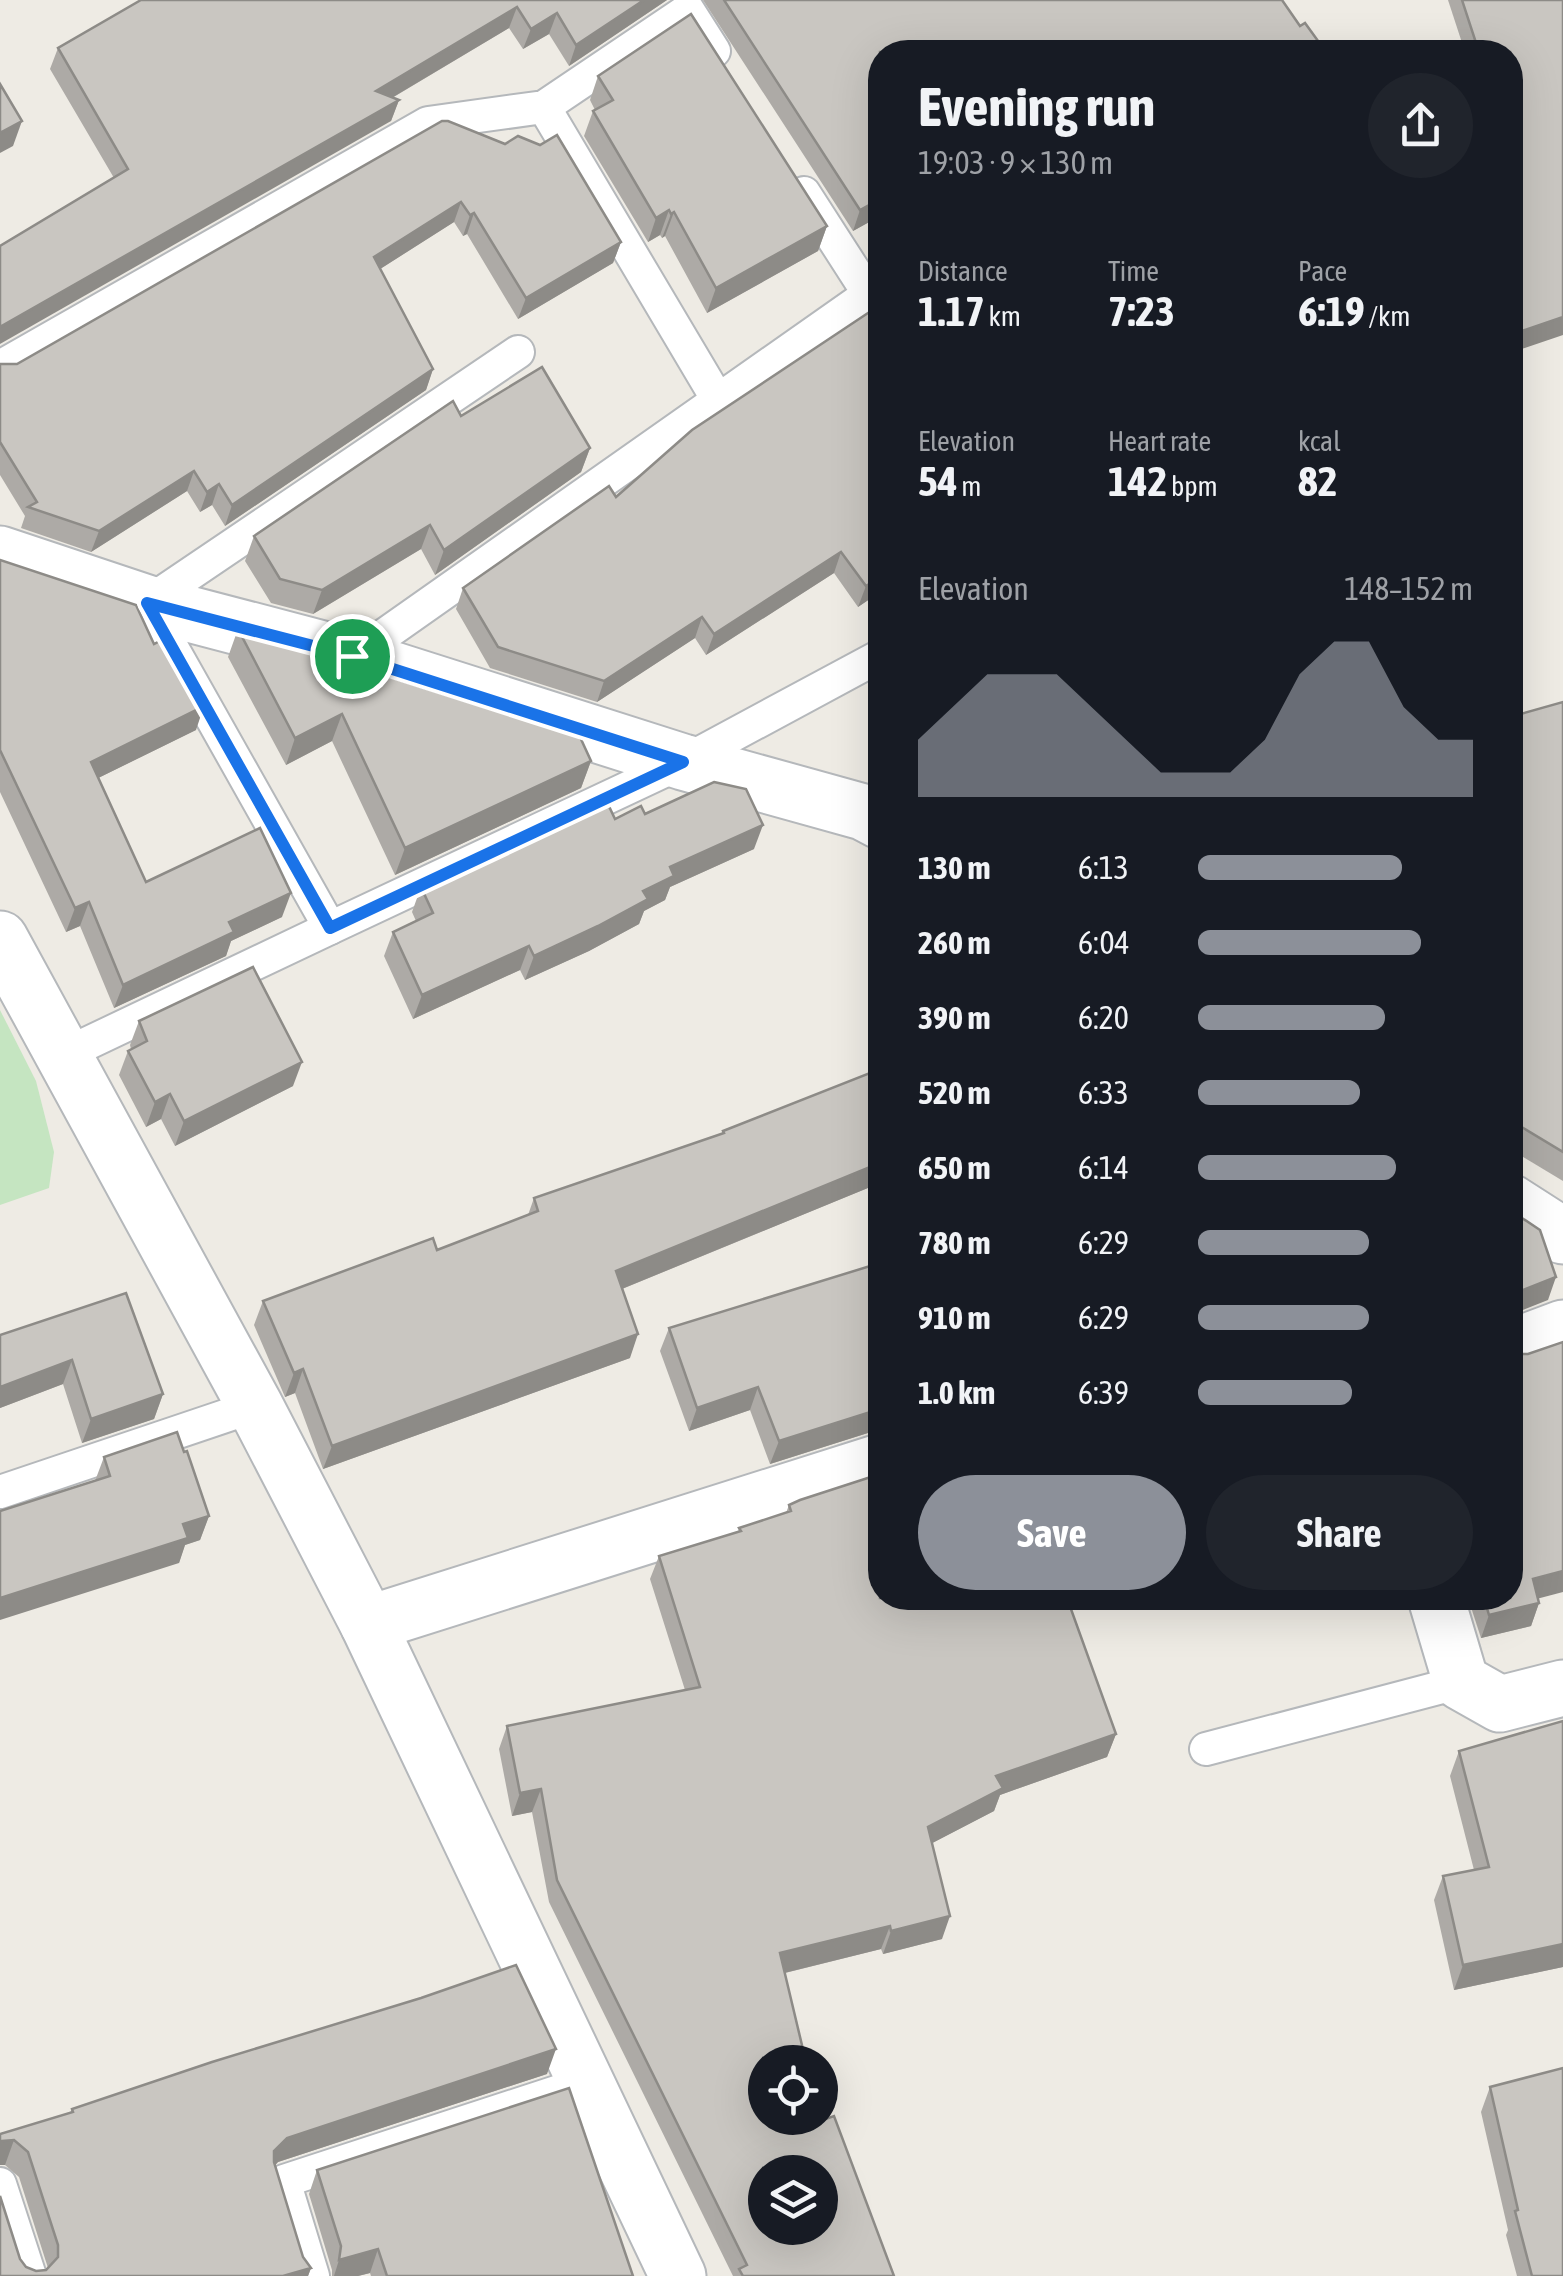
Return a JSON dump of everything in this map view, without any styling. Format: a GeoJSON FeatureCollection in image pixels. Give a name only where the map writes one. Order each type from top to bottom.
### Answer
{"type":"FeatureCollection","features":[{"type":"Feature","properties":{"kind":"street"},"geometry":{"type":"LineString","coordinates":[[0,554],[147,603],[352,656],[683,762],[868,815]]}},
{"type":"Feature","properties":{"kind":"street"},"geometry":{"type":"LineString","coordinates":[[0,939],[255,1406],[368,1624],[678,2276]]}},
{"type":"Feature","properties":{"kind":"street"},"geometry":{"type":"LineString","coordinates":[[1523,1210],[1563,1236]]}},
{"type":"Feature","properties":{"kind":"street"},"geometry":{"type":"LineString","coordinates":[[1523,1343],[1563,1328]]}},
{"type":"Feature","properties":{"kind":"street"},"geometry":{"type":"LineString","coordinates":[[368,1624],[868,1466]]}},
{"type":"Feature","properties":{"kind":"street"},"geometry":{"type":"LineString","coordinates":[[1440,1610],[1461,1682],[1500,1704],[1563,1688]]}},
{"type":"Feature","properties":{"kind":"lane"},"geometry":{"type":"LineString","coordinates":[[0,367],[428,124],[544,107],[688,10],[730,77]]}},
{"type":"Feature","properties":{"kind":"lane"},"geometry":{"type":"LineString","coordinates":[[544,107],[718,400]]}},
{"type":"Feature","properties":{"kind":"lane"},"geometry":{"type":"LineString","coordinates":[[784,160],[868,292]]}},
{"type":"Feature","properties":{"kind":"lane"},"geometry":{"type":"LineString","coordinates":[[352,656],[868,295]]}},
{"type":"Feature","properties":{"kind":"lane"},"geometry":{"type":"LineString","coordinates":[[330,928],[147,603],[518,352]]}},
{"type":"Feature","properties":{"kind":"lane"},"geometry":{"type":"LineString","coordinates":[[64,1055],[683,762],[868,662]]}},
{"type":"Feature","properties":{"kind":"lane"},"geometry":{"type":"LineString","coordinates":[[0,1492],[255,1406]]}},
{"type":"Feature","properties":{"kind":"lane"},"geometry":{"type":"LineString","coordinates":[[1206,1749],[1461,1682]]}},
{"type":"Feature","properties":{"kind":"lane"},"geometry":{"type":"LineString","coordinates":[[313,2276],[284,2182],[584,2083]]}},
{"type":"Feature","properties":{"kind":"lane"},"geometry":{"type":"LineString","coordinates":[[0,2184],[30,2276]]}},
{"type":"Feature","properties":{"kind":"green space"},"geometry":{"type":"Polygon","coordinates":[[[0,1010],[36,1081],[54,1152],[49,1188],[0,1205],[0,1010]]]}},
{"type":"Feature","properties":{"kind":"building"},"geometry":{"type":"Polygon","coordinates":[[[141,0],[644,0],[576,45],[557,13],[531,29],[517,7],[376,91],[399,100],[0,327],[0,246],[128,169],[58,48],[141,0]]]}},
{"type":"Feature","properties":{"kind":"building"},"geometry":{"type":"Polygon","coordinates":[[[724,0],[1282,0],[1300,26],[1305,23],[1317,40],[868,40],[868,206],[860,210],[724,0]]]}},
{"type":"Feature","properties":{"kind":"building"},"geometry":{"type":"Polygon","coordinates":[[[1462,0],[1563,0],[1563,317],[1523,331],[1523,40],[1475,40],[1462,0]]]}},
{"type":"Feature","properties":{"kind":"building"},"geometry":{"type":"Polygon","coordinates":[[[691,14],[827,226],[716,288],[674,212],[669,210],[656,218],[593,111],[613,100],[598,76],[691,14]]]}},
{"type":"Feature","properties":{"kind":"building"},"geometry":{"type":"Polygon","coordinates":[[[0,84],[22,121],[0,133],[0,84]]]}},
{"type":"Feature","properties":{"kind":"building"},"geometry":{"type":"Polygon","coordinates":[[[442,121],[505,144],[518,136],[540,145],[557,135],[621,242],[526,298],[474,213],[470,215],[461,202],[374,257],[433,369],[232,505],[219,484],[207,492],[194,471],[99,531],[28,507],[37,502],[0,442],[0,364],[17,364],[442,121]]]}},
{"type":"Feature","properties":{"kind":"building"},"geometry":{"type":"Polygon","coordinates":[[[868,313],[868,585],[841,552],[714,634],[702,617],[604,681],[498,647],[463,588],[609,486],[616,497],[692,430],[868,313]]]}},
{"type":"Feature","properties":{"kind":"building"},"geometry":{"type":"Polygon","coordinates":[[[542,367],[590,448],[444,550],[430,525],[322,590],[280,579],[254,536],[453,401],[461,416],[542,367]]]}},
{"type":"Feature","properties":{"kind":"building"},"geometry":{"type":"Polygon","coordinates":[[[0,560],[136,605],[154,644],[166,638],[204,706],[91,762],[146,882],[260,828],[291,893],[229,922],[234,932],[123,985],[89,902],[75,908],[0,750],[0,560]]]}},
{"type":"Feature","properties":{"kind":"building"},"geometry":{"type":"Polygon","coordinates":[[[238,629],[580,737],[591,761],[405,848],[342,714],[295,738],[238,629]]]}},
{"type":"Feature","properties":{"kind":"building"},"geometry":{"type":"Polygon","coordinates":[[[1563,702],[1563,1152],[1523,1128],[1523,713],[1563,702]]]}},
{"type":"Feature","properties":{"kind":"building"},"geometry":{"type":"Polygon","coordinates":[[[714,782],[746,789],[763,825],[670,867],[674,876],[643,891],[648,899],[598,926],[534,956],[529,946],[422,995],[393,932],[433,913],[421,887],[606,800],[615,819],[641,806],[645,814],[714,782]]]}},
{"type":"Feature","properties":{"kind":"building"},"geometry":{"type":"Polygon","coordinates":[[[253,967],[302,1062],[184,1121],[170,1094],[155,1102],[128,1051],[147,1041],[139,1021],[253,967]]]}},
{"type":"Feature","properties":{"kind":"building"},"geometry":{"type":"Polygon","coordinates":[[[868,1074],[868,1168],[616,1271],[638,1334],[332,1446],[303,1369],[294,1373],[263,1301],[433,1238],[437,1250],[538,1211],[534,1198],[723,1131],[868,1074]]]}},
{"type":"Feature","properties":{"kind":"building"},"geometry":{"type":"Polygon","coordinates":[[[1523,1219],[1540,1230],[1556,1277],[1523,1290],[1523,1219]]]}},
{"type":"Feature","properties":{"kind":"building"},"geometry":{"type":"Polygon","coordinates":[[[868,1267],[868,1413],[779,1441],[758,1387],[697,1408],[669,1328],[868,1267]]]}},
{"type":"Feature","properties":{"kind":"building"},"geometry":{"type":"Polygon","coordinates":[[[126,1293],[163,1394],[91,1419],[72,1360],[0,1387],[0,1335],[126,1293]]]}},
{"type":"Feature","properties":{"kind":"building"},"geometry":{"type":"Polygon","coordinates":[[[1563,1342],[1563,1571],[1533,1579],[1539,1603],[1523,1607],[1523,1354],[1563,1342]]]}},
{"type":"Feature","properties":{"kind":"building"},"geometry":{"type":"Polygon","coordinates":[[[177,1432],[209,1516],[183,1524],[188,1538],[0,1598],[0,1511],[110,1476],[104,1457],[177,1432]]]}},
{"type":"Feature","properties":{"kind":"building"},"geometry":{"type":"Polygon","coordinates":[[[868,1478],[868,1610],[1071,1610],[1116,1734],[996,1776],[1003,1788],[928,1827],[950,1916],[780,1953],[802,2045],[748,2045],[748,2135],[838,2135],[838,2127],[894,2276],[743,2276],[739,2269],[747,2265],[557,1880],[541,1789],[520,1793],[507,1726],[700,1687],[659,1556],[791,1511],[789,1505],[800,1500],[868,1478]]]}},
{"type":"Feature","properties":{"kind":"building"},"geometry":{"type":"Polygon","coordinates":[[[1563,1721],[1563,1944],[1463,1965],[1443,1876],[1489,1867],[1459,1751],[1563,1721]]]}},
{"type":"Feature","properties":{"kind":"building"},"geometry":{"type":"Polygon","coordinates":[[[516,1965],[556,2049],[287,2138],[274,2151],[303,2257],[311,2268],[283,2276],[0,2276],[0,2196],[26,2267],[46,2270],[58,2257],[58,2245],[28,2152],[14,2140],[0,2143],[0,2134],[516,1965]]]}},
{"type":"Feature","properties":{"kind":"building"},"geometry":{"type":"Polygon","coordinates":[[[1563,2068],[1563,2276],[1532,2276],[1490,2087],[1563,2068]]]}},
{"type":"Feature","properties":{"kind":"building"},"geometry":{"type":"Polygon","coordinates":[[[569,2088],[633,2276],[387,2276],[378,2249],[339,2260],[341,2246],[317,2170],[569,2088]]]}},
{"type":"Feature","properties":{"kind":"route"},"geometry":{"type":"LineString","coordinates":[[147,603],[352,656],[683,762],[330,928],[147,603]]}}]}
